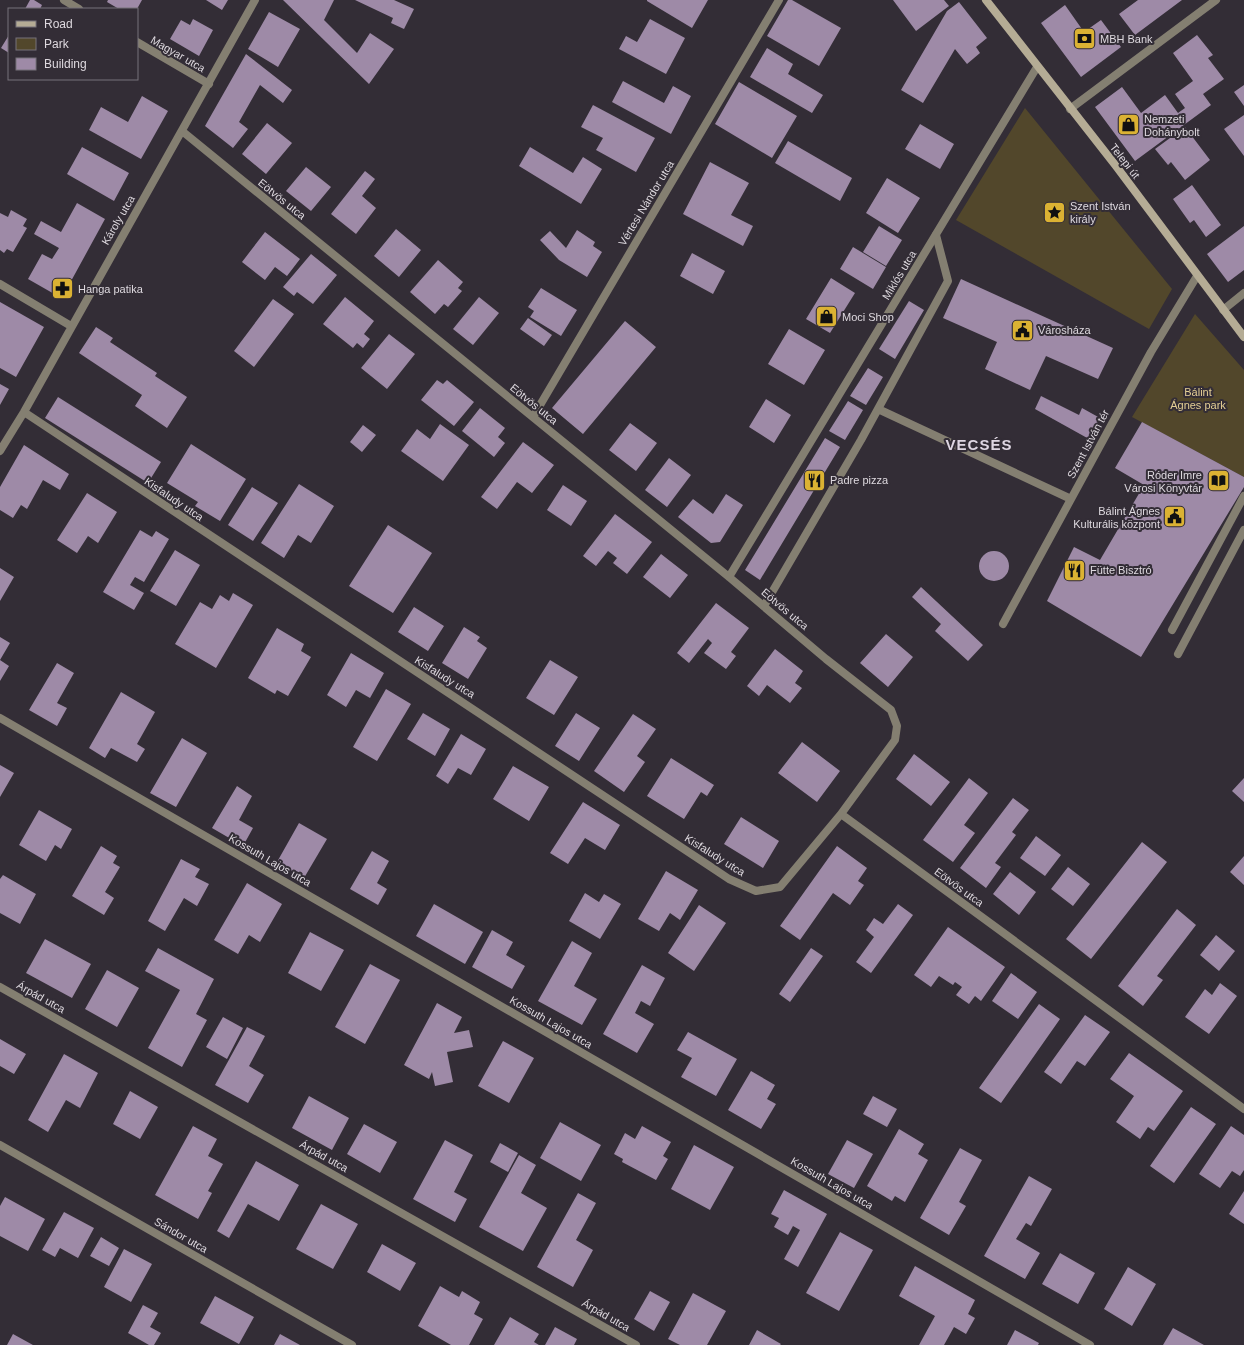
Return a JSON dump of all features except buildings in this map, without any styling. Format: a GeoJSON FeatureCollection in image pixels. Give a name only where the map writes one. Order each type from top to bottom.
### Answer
{"type":"FeatureCollection","features":[{"type":"Feature","properties":{"kind":"main road","name":"Telepi út"},"geometry":{"type":"LineString","coordinates":[[986,0],[1116,166],[1244,337]]}},
{"type":"Feature","properties":{"kind":"street"},"geometry":{"type":"LineString","coordinates":[[64,0],[78,8]]}},
{"type":"Feature","properties":{"kind":"street","name":"Károly utca"},"geometry":{"type":"LineString","coordinates":[[0,451],[24,412],[255,0]]}},
{"type":"Feature","properties":{"kind":"street","name":"Vértesi Nándor utca"},"geometry":{"type":"LineString","coordinates":[[533,417],[778,0]]}},
{"type":"Feature","properties":{"kind":"street"},"geometry":{"type":"LineString","coordinates":[[1070,109],[1216,0]]}},
{"type":"Feature","properties":{"kind":"street","name":"Magyar utca"},"geometry":{"type":"LineString","coordinates":[[138,43],[208,84]]}},
{"type":"Feature","properties":{"kind":"street","name":"Miklós utca"},"geometry":{"type":"LineString","coordinates":[[730,577],[1037,67]]}},
{"type":"Feature","properties":{"kind":"street","name":"Eötvös utca"},"geometry":{"type":"LineString","coordinates":[[182,131],[891,710],[897,726],[895,740],[841,814],[1244,1109]]}},
{"type":"Feature","properties":{"kind":"street"},"geometry":{"type":"LineString","coordinates":[[764,606],[878,409],[948,281],[936,235]]}},
{"type":"Feature","properties":{"kind":"street","name":"Szent István tér"},"geometry":{"type":"LineString","coordinates":[[1003,624],[1151,352],[1197,276]]}},
{"type":"Feature","properties":{"kind":"street"},"geometry":{"type":"LineString","coordinates":[[0,284],[71,326]]}},
{"type":"Feature","properties":{"kind":"street"},"geometry":{"type":"LineString","coordinates":[[1223,310],[1244,293]]}},
{"type":"Feature","properties":{"kind":"street"},"geometry":{"type":"LineString","coordinates":[[878,409],[1071,499]]}},
{"type":"Feature","properties":{"kind":"street","name":"Kisfaludy utca"},"geometry":{"type":"LineString","coordinates":[[24,412],[411,669],[483,714],[729,879],[756,891],[780,887],[841,814]]}},
{"type":"Feature","properties":{"kind":"street"},"geometry":{"type":"LineString","coordinates":[[1172,630],[1244,496]]}},
{"type":"Feature","properties":{"kind":"street"},"geometry":{"type":"LineString","coordinates":[[1178,654],[1244,530]]}},
{"type":"Feature","properties":{"kind":"street","name":"Kossuth Lajos utca"},"geometry":{"type":"LineString","coordinates":[[0,718],[1090,1345]]}},
{"type":"Feature","properties":{"kind":"street","name":"Árpád utca"},"geometry":{"type":"LineString","coordinates":[[0,987],[636,1345]]}},
{"type":"Feature","properties":{"kind":"street","name":"Sándor utca"},"geometry":{"type":"LineString","coordinates":[[0,1145],[352,1345]]}},
{"type":"Feature","properties":{"kind":"green space"},"geometry":{"type":"Polygon","coordinates":[[[1025,108],[1172,289],[1149,329],[956,220],[1025,108]]]}},
{"type":"Feature","properties":{"kind":"green space","name":"Bálint Ágnes park"},"geometry":{"type":"Polygon","coordinates":[[[1195,314],[1244,370],[1244,477],[1132,417],[1195,314]]]}},
{"type":"Feature","properties":{"kind":"place","name":"MBH Bank"},"geometry":{"type":"Point","coordinates":[1084,39]}},
{"type":"Feature","properties":{"kind":"place","name":"Nemzeti Dohánybolt"},"geometry":{"type":"Point","coordinates":[1129,125]}},
{"type":"Feature","properties":{"kind":"place","name":"Szent István király"},"geometry":{"type":"Point","coordinates":[1054,212]}},
{"type":"Feature","properties":{"kind":"place","name":"Hanga patika"},"geometry":{"type":"Point","coordinates":[62,289]}},
{"type":"Feature","properties":{"kind":"place","name":"Moci Shop"},"geometry":{"type":"Point","coordinates":[826,317]}},
{"type":"Feature","properties":{"kind":"place","name":"Városháza"},"geometry":{"type":"Point","coordinates":[1022,330]}},
{"type":"Feature","properties":{"kind":"place","name":"Padre pizza"},"geometry":{"type":"Point","coordinates":[815,480]}},
{"type":"Feature","properties":{"kind":"place","name":"Róder Imre Városi Könyvtár"},"geometry":{"type":"Point","coordinates":[1218,481]}},
{"type":"Feature","properties":{"kind":"place","name":"Bálint Ágnes Kulturális központ"},"geometry":{"type":"Point","coordinates":[1175,517]}},
{"type":"Feature","properties":{"kind":"place","name":"Fütte Bisztró"},"geometry":{"type":"Point","coordinates":[1075,570]}},
{"type":"Feature","properties":{"kind":"district","name":"VECSÉS"},"geometry":{"type":"Point","coordinates":[979,445]}}]}
